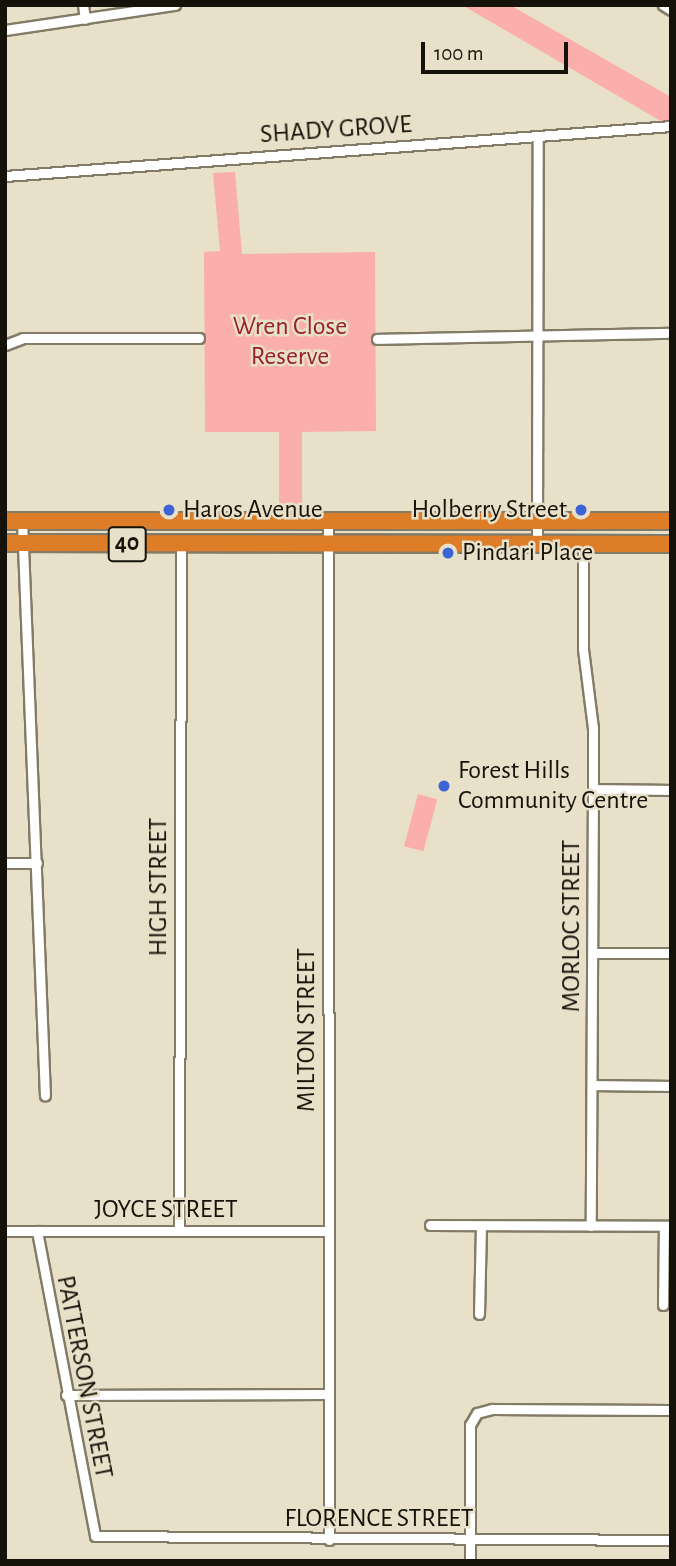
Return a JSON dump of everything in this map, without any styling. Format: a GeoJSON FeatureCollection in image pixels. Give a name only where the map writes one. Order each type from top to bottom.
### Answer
{"type":"FeatureCollection","features":[{"type":"Feature","properties":{"kind":"highway","name":"40"},"geometry":{"type":"LineString","coordinates":[[13,521],[671,521]]}},
{"type":"Feature","properties":{"kind":"highway","name":"40"},"geometry":{"type":"LineString","coordinates":[[5,543],[671,544]]}},
{"type":"Feature","properties":{"kind":"street"},"geometry":{"type":"LineString","coordinates":[[83,5],[85,19]]}},
{"type":"Feature","properties":{"kind":"street"},"geometry":{"type":"LineString","coordinates":[[5,30],[175,5]]}},
{"type":"Feature","properties":{"kind":"street"},"geometry":{"type":"LineString","coordinates":[[663,5],[671,10]]}},
{"type":"Feature","properties":{"kind":"street","name":"SHADY GROVE"},"geometry":{"type":"LineString","coordinates":[[5,176],[671,126]]}},
{"type":"Feature","properties":{"kind":"street"},"geometry":{"type":"LineString","coordinates":[[537,544],[538,136]]}},
{"type":"Feature","properties":{"kind":"street"},"geometry":{"type":"LineString","coordinates":[[377,339],[514,338],[538,332],[667,332]]}},
{"type":"Feature","properties":{"kind":"street"},"geometry":{"type":"LineString","coordinates":[[5,345],[23,338],[199,338]]}},
{"type":"Feature","properties":{"kind":"street"},"geometry":{"type":"LineString","coordinates":[[13,521],[22,543],[45,1096]]}},
{"type":"Feature","properties":{"kind":"street","name":"MILTON STREET"},"geometry":{"type":"LineString","coordinates":[[328,521],[329,1540]]}},
{"type":"Feature","properties":{"kind":"street","name":"HIGH STREET"},"geometry":{"type":"LineString","coordinates":[[179,1231],[181,543]]}},
{"type":"Feature","properties":{"kind":"street","name":"MORLOC STREET"},"geometry":{"type":"LineString","coordinates":[[583,544],[583,649],[593,728],[591,1226]]}},
{"type":"Feature","properties":{"kind":"street"},"geometry":{"type":"LineString","coordinates":[[593,789],[671,790]]}},
{"type":"Feature","properties":{"kind":"street"},"geometry":{"type":"LineString","coordinates":[[5,863],[37,863]]}},
{"type":"Feature","properties":{"kind":"street"},"geometry":{"type":"LineString","coordinates":[[593,953],[671,953]]}},
{"type":"Feature","properties":{"kind":"street"},"geometry":{"type":"LineString","coordinates":[[592,1085],[671,1086]]}},
{"type":"Feature","properties":{"kind":"street"},"geometry":{"type":"LineString","coordinates":[[430,1226],[667,1226],[663,1305]]}},
{"type":"Feature","properties":{"kind":"street"},"geometry":{"type":"LineString","coordinates":[[479,1314],[481,1226]]}},
{"type":"Feature","properties":{"kind":"street","name":"JOYCE STREET"},"geometry":{"type":"LineString","coordinates":[[5,1231],[328,1231]]}},
{"type":"Feature","properties":{"kind":"street","name":"PATTERSON STREET"},"geometry":{"type":"LineString","coordinates":[[37,1231],[91,1530]]}},
{"type":"Feature","properties":{"kind":"street"},"geometry":{"type":"LineString","coordinates":[[66,1395],[328,1394]]}},
{"type":"Feature","properties":{"kind":"street"},"geometry":{"type":"LineString","coordinates":[[470,1561],[470,1425],[477,1413],[492,1409],[671,1410]]}},
{"type":"Feature","properties":{"kind":"street","name":"FLORENCE STREET"},"geometry":{"type":"LineString","coordinates":[[91,1530],[104,1540],[671,1540]]}},
{"type":"Feature","properties":{"kind":"green space"},"geometry":{"type":"Polygon","coordinates":[[[462,5],[510,5],[671,97],[671,127],[462,5]]]}},
{"type":"Feature","properties":{"kind":"green space","name":"Wren Close Reserve"},"geometry":{"type":"Polygon","coordinates":[[[235,172],[242,254],[375,252],[376,431],[302,432],[302,506],[279,506],[279,432],[205,432],[204,252],[220,251],[213,173],[235,172]]]}},
{"type":"Feature","properties":{"kind":"green space"},"geometry":{"type":"Polygon","coordinates":[[[418,794],[437,799],[423,851],[404,846],[418,794]]]}},
{"type":"Feature","properties":{"kind":"place","name":"Haros Avenue"},"geometry":{"type":"Point","coordinates":[169,510]}},
{"type":"Feature","properties":{"kind":"place","name":"Holberry Street"},"geometry":{"type":"Point","coordinates":[581,510]}},
{"type":"Feature","properties":{"kind":"place","name":"Pindari Place"},"geometry":{"type":"Point","coordinates":[448,553]}},
{"type":"Feature","properties":{"kind":"place","name":"Forest Hills Community Centre"},"geometry":{"type":"Point","coordinates":[444,786]}}]}
